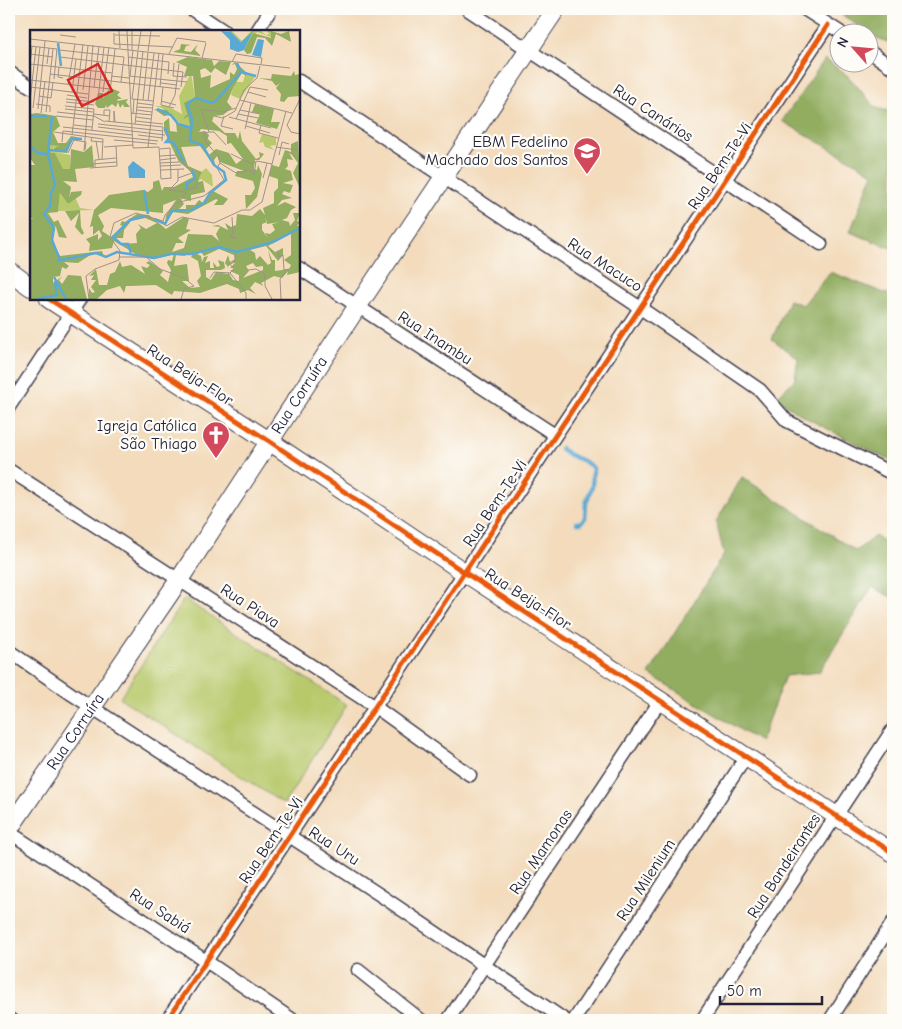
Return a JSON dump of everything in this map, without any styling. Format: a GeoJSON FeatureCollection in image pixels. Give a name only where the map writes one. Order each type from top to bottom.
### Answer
{"type":"FeatureCollection","features":[{"type":"Feature","properties":{"kind":"street"},"geometry":{"type":"LineString","coordinates":[[192,9],[223,30]]}},
{"type":"Feature","properties":{"kind":"street"},"geometry":{"type":"LineString","coordinates":[[258,30],[271,9]]}},
{"type":"Feature","properties":{"kind":"street","name":"Rua Canários"},"geometry":{"type":"LineString","coordinates":[[467,9],[821,244]]}},
{"type":"Feature","properties":{"kind":"street","name":"Rua Corruíra"},"geometry":{"type":"LineString","coordinates":[[9,831],[179,580],[442,178],[556,9]]}},
{"type":"Feature","properties":{"kind":"street"},"geometry":{"type":"LineString","coordinates":[[804,9],[828,25]]}},
{"type":"Feature","properties":{"kind":"street","name":"Rua Bem-Te-Vi"},"geometry":{"type":"LineString","coordinates":[[167,1020],[828,25]]}},
{"type":"Feature","properties":{"kind":"street"},"geometry":{"type":"LineString","coordinates":[[880,59],[893,68]]}},
{"type":"Feature","properties":{"kind":"street"},"geometry":{"type":"LineString","coordinates":[[9,72],[30,86]]}},
{"type":"Feature","properties":{"kind":"street","name":"Rua Macuco"},"geometry":{"type":"LineString","coordinates":[[300,82],[442,178],[639,307],[760,390],[787,421],[893,474]]}},
{"type":"Feature","properties":{"kind":"street","name":"Rua Inambu"},"geometry":{"type":"LineString","coordinates":[[300,269],[555,435]]}},
{"type":"Feature","properties":{"kind":"street"},"geometry":{"type":"LineString","coordinates":[[9,272],[30,286]]}},
{"type":"Feature","properties":{"kind":"street","name":"Rua Beija-Flor"},"geometry":{"type":"LineString","coordinates":[[50,300],[269,441],[464,572],[893,853]]}},
{"type":"Feature","properties":{"kind":"street"},"geometry":{"type":"LineString","coordinates":[[9,407],[79,300]]}},
{"type":"Feature","properties":{"kind":"street","name":"Rua Piava"},"geometry":{"type":"LineString","coordinates":[[9,470],[374,706],[470,775]]}},
{"type":"Feature","properties":{"kind":"street","name":"Rua Uru"},"geometry":{"type":"LineString","coordinates":[[9,651],[565,1020]]}},
{"type":"Feature","properties":{"kind":"street","name":"Rua Mamonas"},"geometry":{"type":"LineString","coordinates":[[448,1020],[660,701]]}},
{"type":"Feature","properties":{"kind":"street","name":"Rua Bandeirantes"},"geometry":{"type":"LineString","coordinates":[[702,1020],[893,729]]}},
{"type":"Feature","properties":{"kind":"street","name":"Rua Milenium"},"geometry":{"type":"LineString","coordinates":[[574,1020],[746,757]]}},
{"type":"Feature","properties":{"kind":"street","name":"Rua Sabiá"},"geometry":{"type":"LineString","coordinates":[[9,831],[293,1020]]}},
{"type":"Feature","properties":{"kind":"street"},"geometry":{"type":"LineString","coordinates":[[830,1020],[893,922]]}},
{"type":"Feature","properties":{"kind":"street"},"geometry":{"type":"LineString","coordinates":[[358,970],[421,1020]]}},
{"type":"Feature","properties":{"kind":"green space"},"geometry":{"type":"Polygon","coordinates":[[[834,9],[893,9],[893,44],[880,39],[880,22],[853,22],[834,9]]]}},
{"type":"Feature","properties":{"kind":"green space"},"geometry":{"type":"Polygon","coordinates":[[[825,59],[830,63],[830,72],[843,72],[848,76],[876,108],[893,112],[893,249],[850,232],[873,173],[782,121],[825,59]]]}},
{"type":"Feature","properties":{"kind":"green space"},"geometry":{"type":"Polygon","coordinates":[[[830,272],[887,294],[893,294],[893,462],[806,418],[776,398],[795,379],[798,358],[772,339],[789,300],[803,305],[830,272]]]}},
{"type":"Feature","properties":{"kind":"green space"},"geometry":{"type":"Polygon","coordinates":[[[742,477],[856,551],[875,536],[893,547],[893,598],[872,587],[819,672],[785,676],[760,742],[649,674],[724,554],[716,522],[742,477]]]}},
{"type":"Feature","properties":{"kind":"green space"},"geometry":{"type":"Polygon","coordinates":[[[184,599],[347,705],[284,804],[120,698],[184,599]]]}},
{"type":"Feature","properties":{"kind":"waterway"},"geometry":{"type":"LineString","coordinates":[[561,448],[567,454],[589,464],[593,468],[592,487],[586,503],[585,518],[580,523],[577,523]]}},
{"type":"Feature","properties":{"kind":"cycle path"},"geometry":{"type":"LineString","coordinates":[[167,1020],[828,25]]}},
{"type":"Feature","properties":{"kind":"cycle path"},"geometry":{"type":"LineString","coordinates":[[51,300],[269,441],[464,572],[893,853]]}},
{"type":"Feature","properties":{"kind":"place","name":"EBM Fedelino Machado dos Santos"},"geometry":{"type":"Point","coordinates":[587,175]}},
{"type":"Feature","properties":{"kind":"place","name":"Igreja Católica São Thiago"},"geometry":{"type":"Point","coordinates":[216,459]}}]}
